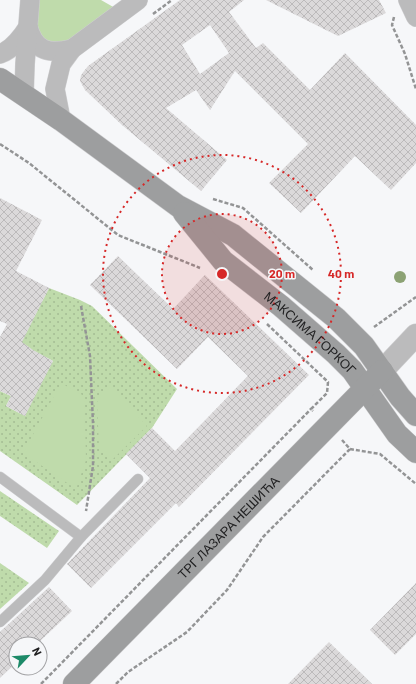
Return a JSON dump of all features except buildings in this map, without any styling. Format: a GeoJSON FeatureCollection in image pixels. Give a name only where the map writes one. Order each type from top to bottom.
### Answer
{"type":"FeatureCollection","features":[{"type":"Feature","properties":{"kind":"main road","name":"МАКСИМА ГОРКОГ"},"geometry":{"type":"LineString","coordinates":[[0,79],[61,120],[178,206],[233,235],[330,313],[354,334],[382,370],[400,397],[416,415]]}},
{"type":"Feature","properties":{"kind":"main road","name":"МАКСИМА ГОРКОГ"},"geometry":{"type":"LineString","coordinates":[[178,206],[223,261],[281,306],[352,370],[397,434],[416,452]]}},
{"type":"Feature","properties":{"kind":"main road","name":"ТРГ ЛАЗАРА НЕШИЋА"},"geometry":{"type":"LineString","coordinates":[[74,684],[382,370]]}},
{"type":"Feature","properties":{"kind":"street"},"geometry":{"type":"LineString","coordinates":[[24,95],[30,0]]}},
{"type":"Feature","properties":{"kind":"street"},"geometry":{"type":"LineString","coordinates":[[61,120],[55,89],[61,64],[72,49],[138,0]]}},
{"type":"Feature","properties":{"kind":"street"},"geometry":{"type":"LineString","coordinates":[[402,5],[416,17]]}},
{"type":"Feature","properties":{"kind":"street"},"geometry":{"type":"LineString","coordinates":[[28,26],[31,38],[40,48],[57,52],[72,49]]}},
{"type":"Feature","properties":{"kind":"street"},"geometry":{"type":"LineString","coordinates":[[0,54],[6,52],[20,40],[28,26]]}},
{"type":"Feature","properties":{"kind":"street"},"geometry":{"type":"LineString","coordinates":[[382,370],[416,335]]}},
{"type":"Feature","properties":{"kind":"lane"},"geometry":{"type":"LineString","coordinates":[[0,478],[81,537]]}},
{"type":"Feature","properties":{"kind":"lane"},"geometry":{"type":"LineString","coordinates":[[0,622],[45,580],[81,537],[138,479]]}},
{"type":"Feature","properties":{"kind":"path"},"geometry":{"type":"LineString","coordinates":[[402,5],[392,25],[405,54],[416,89]]}},
{"type":"Feature","properties":{"kind":"path"},"geometry":{"type":"LineString","coordinates":[[0,144],[29,163],[118,235],[207,270]]}},
{"type":"Feature","properties":{"kind":"path"},"geometry":{"type":"LineString","coordinates":[[206,197],[243,208],[318,275]]}},
{"type":"Feature","properties":{"kind":"path"},"geometry":{"type":"LineString","coordinates":[[370,321],[375,326],[416,297]]}},
{"type":"Feature","properties":{"kind":"path"},"geometry":{"type":"LineString","coordinates":[[81,306],[90,356],[93,466],[81,537]]}},
{"type":"Feature","properties":{"kind":"path"},"geometry":{"type":"LineString","coordinates":[[41,684],[327,393],[328,382],[265,322]]}},
{"type":"Feature","properties":{"kind":"path"},"geometry":{"type":"LineString","coordinates":[[311,409],[350,449],[380,454],[416,484]]}},
{"type":"Feature","properties":{"kind":"path"},"geometry":{"type":"LineString","coordinates":[[116,684],[128,672],[187,632],[227,590],[263,537],[350,449]]}},
{"type":"Feature","properties":{"kind":"green space"},"geometry":{"type":"Polygon","coordinates":[[[30,0],[101,0],[122,12],[72,49],[40,48],[30,0]]]}},
{"type":"Feature","properties":{"kind":"green space"},"geometry":{"type":"Polygon","coordinates":[[[49,288],[92,306],[177,389],[152,428],[77,505],[0,451],[0,391],[11,396],[6,406],[25,416],[42,370],[47,372],[53,361],[34,351],[18,348],[49,288]]]}},
{"type":"Feature","properties":{"kind":"green space"},"geometry":{"type":"Polygon","coordinates":[[[61,383],[84,396],[86,460],[76,489],[23,453],[61,383]]]}},
{"type":"Feature","properties":{"kind":"green space"},"geometry":{"type":"Polygon","coordinates":[[[110,385],[147,426],[113,459],[99,447],[97,402],[110,385]]]}},
{"type":"Feature","properties":{"kind":"green space"},"geometry":{"type":"Polygon","coordinates":[[[0,491],[59,531],[47,548],[0,516],[0,491]]]}},
{"type":"Feature","properties":{"kind":"green space"},"geometry":{"type":"Polygon","coordinates":[[[0,563],[29,583],[0,609],[0,563]]]}}]}
